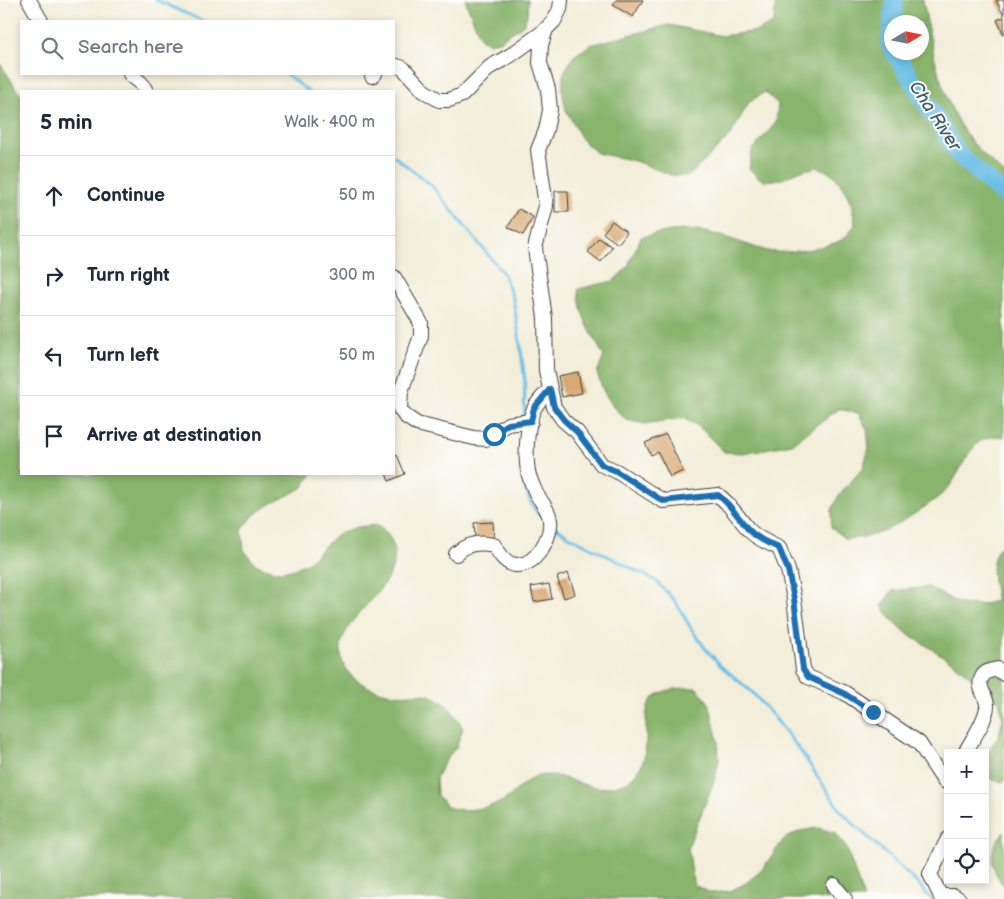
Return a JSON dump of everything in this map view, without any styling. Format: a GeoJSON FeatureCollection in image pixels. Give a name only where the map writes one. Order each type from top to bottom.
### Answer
{"type":"FeatureCollection","features":[{"type":"Feature","properties":{"kind":"street"},"geometry":{"type":"LineString","coordinates":[[28,0],[40,20]]}},
{"type":"Feature","properties":{"kind":"street"},"geometry":{"type":"LineString","coordinates":[[395,65],[403,68],[424,91],[439,100],[449,100],[462,95],[490,67],[511,55],[546,29],[554,21],[560,9],[561,0]]}},
{"type":"Feature","properties":{"kind":"street"},"geometry":{"type":"LineString","coordinates":[[546,29],[541,45],[540,63],[548,89],[550,110],[546,130],[538,150],[546,206],[535,248],[545,318],[546,370],[554,407],[577,432],[602,465],[616,471],[663,501],[718,495],[726,501],[750,530],[764,542],[779,548],[788,570],[794,599],[803,669],[808,677],[845,694],[919,743],[944,781]]}},
{"type":"Feature","properties":{"kind":"street"},"geometry":{"type":"LineString","coordinates":[[131,75],[141,82],[145,90]]}},
{"type":"Feature","properties":{"kind":"street"},"geometry":{"type":"LineString","coordinates":[[395,279],[421,323],[421,336],[401,392],[400,409],[405,416],[417,424],[474,438],[486,438],[508,424],[524,421]]}},
{"type":"Feature","properties":{"kind":"street"},"geometry":{"type":"LineString","coordinates":[[456,554],[463,547],[484,543],[494,545],[506,561],[516,564],[526,562],[534,557],[546,543],[550,524],[548,512],[536,493],[528,472],[524,421],[550,389]]}},
{"type":"Feature","properties":{"kind":"street"},"geometry":{"type":"LineString","coordinates":[[966,749],[983,720],[987,707],[986,698],[980,687],[981,678],[988,670],[998,669],[1004,674]]}},
{"type":"Feature","properties":{"kind":"street"},"geometry":{"type":"LineString","coordinates":[[944,848],[930,874],[941,898],[954,896],[959,899]]}},
{"type":"Feature","properties":{"kind":"street"},"geometry":{"type":"LineString","coordinates":[[834,885],[845,899]]}},
{"type":"Feature","properties":{"kind":"green space"},"geometry":{"type":"Polygon","coordinates":[[[465,0],[528,0],[527,16],[523,25],[499,41],[489,43],[481,39],[465,0]]]}},
{"type":"Feature","properties":{"kind":"green space"},"geometry":{"type":"Polygon","coordinates":[[[776,0],[923,0],[926,15],[884,15],[884,60],[929,60],[929,32],[936,64],[952,110],[969,139],[1004,174],[1004,437],[999,436],[982,440],[972,449],[953,482],[944,492],[895,526],[867,536],[845,539],[831,527],[832,510],[839,495],[863,468],[869,448],[867,429],[858,413],[839,409],[792,444],[743,453],[724,452],[698,426],[683,418],[645,424],[626,420],[613,407],[603,390],[597,373],[604,356],[587,324],[579,299],[578,289],[613,281],[627,268],[641,237],[670,231],[691,230],[707,232],[768,251],[784,252],[817,248],[836,242],[845,238],[855,225],[852,206],[845,190],[834,175],[818,167],[799,171],[782,179],[763,181],[749,169],[752,151],[776,122],[778,104],[765,92],[749,102],[730,136],[689,176],[671,175],[635,161],[597,153],[583,141],[566,110],[562,90],[564,72],[574,56],[590,45],[669,25],[722,36],[758,31],[774,22],[776,0]]]}},
{"type":"Feature","properties":{"kind":"green space"},"geometry":{"type":"Polygon","coordinates":[[[0,63],[20,94],[20,475],[311,475],[302,488],[254,515],[242,530],[244,550],[256,565],[274,571],[292,570],[308,562],[337,534],[357,527],[376,525],[389,536],[395,555],[392,570],[384,584],[350,625],[343,639],[341,654],[347,670],[353,677],[368,687],[398,694],[432,696],[446,705],[457,718],[463,728],[457,746],[436,777],[437,795],[447,806],[464,810],[501,802],[533,777],[537,776],[557,776],[596,787],[607,787],[626,782],[640,767],[645,752],[648,707],[655,696],[670,690],[697,688],[709,703],[718,741],[719,760],[715,779],[688,847],[694,885],[711,893],[730,891],[746,883],[761,871],[784,839],[800,831],[818,828],[836,833],[847,849],[864,899],[0,899],[0,63]]]}},
{"type":"Feature","properties":{"kind":"green space"},"geometry":{"type":"Polygon","coordinates":[[[1004,543],[1004,782],[993,780],[989,776],[989,749],[998,737],[1003,719],[999,701],[954,663],[908,634],[893,621],[882,606],[892,591],[928,587],[960,604],[979,605],[997,601],[992,570],[998,549],[1004,543]]]}},
{"type":"Feature","properties":{"kind":"green space"},"geometry":{"type":"Polygon","coordinates":[[[1004,832],[1004,886],[996,873],[992,859],[995,845],[1004,832]]]}},
{"type":"Feature","properties":{"kind":"building"},"geometry":{"type":"Polygon","coordinates":[[[616,0],[643,0],[633,17],[613,5],[616,0]]]}},
{"type":"Feature","properties":{"kind":"building"},"geometry":{"type":"Polygon","coordinates":[[[996,0],[1004,0],[1004,16],[996,0]]]}},
{"type":"Feature","properties":{"kind":"building"},"geometry":{"type":"Polygon","coordinates":[[[1004,17],[1004,35],[997,20],[1004,17]]]}},
{"type":"Feature","properties":{"kind":"building"},"geometry":{"type":"Polygon","coordinates":[[[555,191],[568,191],[569,212],[555,212],[555,191]]]}},
{"type":"Feature","properties":{"kind":"building"},"geometry":{"type":"Polygon","coordinates":[[[519,209],[533,217],[523,235],[508,227],[519,209]]]}},
{"type":"Feature","properties":{"kind":"building"},"geometry":{"type":"Polygon","coordinates":[[[612,221],[627,232],[618,244],[603,233],[612,221]]]}},
{"type":"Feature","properties":{"kind":"building"},"geometry":{"type":"Polygon","coordinates":[[[599,238],[612,247],[601,262],[588,252],[599,238]]]}},
{"type":"Feature","properties":{"kind":"building"},"geometry":{"type":"Polygon","coordinates":[[[578,372],[582,393],[562,397],[558,376],[578,372]]]}},
{"type":"Feature","properties":{"kind":"building"},"geometry":{"type":"Polygon","coordinates":[[[666,434],[683,471],[670,477],[658,452],[651,455],[645,443],[666,434]]]}},
{"type":"Feature","properties":{"kind":"building"},"geometry":{"type":"Polygon","coordinates":[[[397,455],[405,474],[389,481],[386,475],[395,475],[395,456],[397,455]]]}},
{"type":"Feature","properties":{"kind":"building"},"geometry":{"type":"Polygon","coordinates":[[[493,522],[494,537],[475,538],[474,523],[493,522]]]}},
{"type":"Feature","properties":{"kind":"building"},"geometry":{"type":"Polygon","coordinates":[[[568,573],[575,594],[564,598],[557,577],[568,573]]]}},
{"type":"Feature","properties":{"kind":"building"},"geometry":{"type":"Polygon","coordinates":[[[549,584],[552,599],[534,602],[531,587],[549,584]]]}},
{"type":"Feature","properties":{"kind":"waterway"},"geometry":{"type":"LineString","coordinates":[[156,0],[201,20]]}},
{"type":"Feature","properties":{"kind":"waterway","name":"Cha River"},"geometry":{"type":"LineString","coordinates":[[893,15],[895,0]]}},
{"type":"Feature","properties":{"kind":"waterway","name":"Cha River"},"geometry":{"type":"LineString","coordinates":[[899,60],[958,154],[1004,195]]}},
{"type":"Feature","properties":{"kind":"waterway"},"geometry":{"type":"LineString","coordinates":[[287,75],[307,90]]}},
{"type":"Feature","properties":{"kind":"waterway"},"geometry":{"type":"LineString","coordinates":[[395,157],[431,185],[503,273],[513,299],[519,335],[525,382],[524,419]]}},
{"type":"Feature","properties":{"kind":"waterway"},"geometry":{"type":"LineString","coordinates":[[523,478],[533,506],[545,519]]}},
{"type":"Feature","properties":{"kind":"waterway"},"geometry":{"type":"LineString","coordinates":[[554,526],[569,536],[656,581],[675,601],[705,648],[722,667],[752,692],[774,717],[799,749],[840,810],[915,881],[931,899]]}},
{"type":"Feature","properties":{"kind":"route"},"geometry":{"type":"LineString","coordinates":[[494,434],[508,424],[531,421],[534,408],[550,389],[554,407],[577,432],[602,465],[616,471],[663,501],[718,495],[726,501],[750,530],[764,542],[779,548],[788,570],[794,599],[803,669],[808,677],[845,694],[873,712]]}}]}
